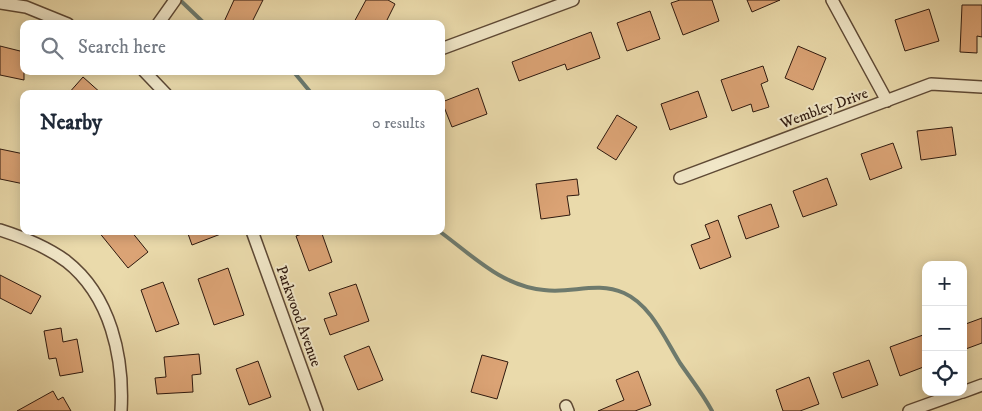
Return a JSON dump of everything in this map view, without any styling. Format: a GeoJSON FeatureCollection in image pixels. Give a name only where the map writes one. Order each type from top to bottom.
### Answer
{"type":"FeatureCollection","features":[{"type":"Feature","properties":{"kind":"street"},"geometry":{"type":"LineString","coordinates":[[161,20],[175,0]]}},
{"type":"Feature","properties":{"kind":"street"},"geometry":{"type":"LineString","coordinates":[[445,48],[572,0]]}},
{"type":"Feature","properties":{"kind":"street"},"geometry":{"type":"LineString","coordinates":[[832,0],[888,101]]}},
{"type":"Feature","properties":{"kind":"street"},"geometry":{"type":"LineString","coordinates":[[0,2],[26,8],[58,20]]}},
{"type":"Feature","properties":{"kind":"street"},"geometry":{"type":"LineString","coordinates":[[148,75],[162,90]]}},
{"type":"Feature","properties":{"kind":"street","name":"Wembley Drive"},"geometry":{"type":"LineString","coordinates":[[680,178],[931,84],[982,87]]}},
{"type":"Feature","properties":{"kind":"street"},"geometry":{"type":"LineString","coordinates":[[0,230],[25,238],[66,261],[94,291],[110,321],[123,383],[121,411]]}},
{"type":"Feature","properties":{"kind":"street","name":"Parkwood Avenue"},"geometry":{"type":"LineString","coordinates":[[253,235],[317,411]]}},
{"type":"Feature","properties":{"kind":"street"},"geometry":{"type":"LineString","coordinates":[[967,390],[982,385]]}},
{"type":"Feature","properties":{"kind":"street"},"geometry":{"type":"LineString","coordinates":[[909,411],[951,396]]}},
{"type":"Feature","properties":{"kind":"building"},"geometry":{"type":"Polygon","coordinates":[[[234,0],[263,0],[253,20],[225,20],[234,0]]]}},
{"type":"Feature","properties":{"kind":"building"},"geometry":{"type":"Polygon","coordinates":[[[366,0],[388,0],[395,4],[387,20],[355,20],[366,0]]]}},
{"type":"Feature","properties":{"kind":"building"},"geometry":{"type":"Polygon","coordinates":[[[680,0],[712,0],[719,21],[683,35],[671,3],[680,0]]]}},
{"type":"Feature","properties":{"kind":"building"},"geometry":{"type":"Polygon","coordinates":[[[747,0],[780,0],[752,12],[747,0]]]}},
{"type":"Feature","properties":{"kind":"building"},"geometry":{"type":"Polygon","coordinates":[[[962,5],[982,5],[982,37],[977,36],[977,53],[960,52],[962,5]]]}},
{"type":"Feature","properties":{"kind":"building"},"geometry":{"type":"Polygon","coordinates":[[[929,9],[939,41],[905,51],[895,20],[929,9]]]}},
{"type":"Feature","properties":{"kind":"building"},"geometry":{"type":"Polygon","coordinates":[[[650,11],[660,39],[627,51],[617,23],[650,11]]]}},
{"type":"Feature","properties":{"kind":"building"},"geometry":{"type":"Polygon","coordinates":[[[591,32],[600,58],[567,70],[565,64],[519,81],[512,62],[591,32]]]}},
{"type":"Feature","properties":{"kind":"building"},"geometry":{"type":"Polygon","coordinates":[[[0,46],[20,51],[20,75],[24,75],[24,80],[0,75],[0,46]]]}},
{"type":"Feature","properties":{"kind":"building"},"geometry":{"type":"Polygon","coordinates":[[[798,46],[826,58],[813,90],[785,78],[798,46]]]}},
{"type":"Feature","properties":{"kind":"building"},"geometry":{"type":"Polygon","coordinates":[[[763,66],[768,81],[761,84],[769,107],[753,112],[751,104],[732,111],[721,80],[763,66]]]}},
{"type":"Feature","properties":{"kind":"building"},"geometry":{"type":"Polygon","coordinates":[[[83,77],[98,90],[72,90],[83,77]]]}},
{"type":"Feature","properties":{"kind":"building"},"geometry":{"type":"Polygon","coordinates":[[[478,88],[487,114],[452,127],[445,110],[445,101],[478,88]]]}},
{"type":"Feature","properties":{"kind":"building"},"geometry":{"type":"Polygon","coordinates":[[[698,91],[707,117],[670,130],[661,104],[698,91]]]}},
{"type":"Feature","properties":{"kind":"building"},"geometry":{"type":"Polygon","coordinates":[[[617,115],[637,127],[616,160],[597,148],[617,115]]]}},
{"type":"Feature","properties":{"kind":"building"},"geometry":{"type":"Polygon","coordinates":[[[952,127],[956,155],[921,160],[917,131],[952,127]]]}},
{"type":"Feature","properties":{"kind":"building"},"geometry":{"type":"Polygon","coordinates":[[[893,143],[902,168],[870,180],[861,154],[893,143]]]}},
{"type":"Feature","properties":{"kind":"building"},"geometry":{"type":"Polygon","coordinates":[[[0,149],[20,153],[20,183],[0,179],[0,149]]]}},
{"type":"Feature","properties":{"kind":"building"},"geometry":{"type":"Polygon","coordinates":[[[827,178],[837,205],[803,217],[793,191],[827,178]]]}},
{"type":"Feature","properties":{"kind":"building"},"geometry":{"type":"Polygon","coordinates":[[[577,179],[579,195],[567,196],[570,215],[541,219],[536,184],[577,179]]]}},
{"type":"Feature","properties":{"kind":"building"},"geometry":{"type":"Polygon","coordinates":[[[771,204],[779,227],[746,239],[738,216],[771,204]]]}},
{"type":"Feature","properties":{"kind":"building"},"geometry":{"type":"Polygon","coordinates":[[[718,220],[731,257],[700,269],[691,245],[710,238],[705,225],[718,220]]]}},
{"type":"Feature","properties":{"kind":"building"},"geometry":{"type":"Polygon","coordinates":[[[101,235],[134,235],[148,252],[128,268],[101,235]]]}},
{"type":"Feature","properties":{"kind":"building"},"geometry":{"type":"Polygon","coordinates":[[[188,235],[218,235],[192,245],[188,235]]]}},
{"type":"Feature","properties":{"kind":"building"},"geometry":{"type":"Polygon","coordinates":[[[322,235],[332,262],[309,271],[296,236],[322,235]]]}},
{"type":"Feature","properties":{"kind":"building"},"geometry":{"type":"Polygon","coordinates":[[[228,268],[244,315],[214,325],[198,279],[228,268]]]}},
{"type":"Feature","properties":{"kind":"building"},"geometry":{"type":"Polygon","coordinates":[[[0,275],[41,296],[31,314],[0,298],[0,275]]]}},
{"type":"Feature","properties":{"kind":"building"},"geometry":{"type":"Polygon","coordinates":[[[163,282],[179,324],[156,332],[141,290],[163,282]]]}},
{"type":"Feature","properties":{"kind":"building"},"geometry":{"type":"Polygon","coordinates":[[[356,284],[369,321],[330,335],[324,319],[337,315],[329,293],[356,284]]]}},
{"type":"Feature","properties":{"kind":"building"},"geometry":{"type":"Polygon","coordinates":[[[982,318],[982,343],[967,349],[967,324],[982,318]]]}},
{"type":"Feature","properties":{"kind":"building"},"geometry":{"type":"Polygon","coordinates":[[[61,328],[63,342],[77,339],[83,372],[60,376],[56,358],[49,359],[44,331],[61,328]]]}},
{"type":"Feature","properties":{"kind":"building"},"geometry":{"type":"Polygon","coordinates":[[[922,335],[922,368],[900,376],[890,347],[922,335]]]}},
{"type":"Feature","properties":{"kind":"building"},"geometry":{"type":"Polygon","coordinates":[[[369,346],[383,380],[358,390],[344,356],[369,346]]]}},
{"type":"Feature","properties":{"kind":"building"},"geometry":{"type":"Polygon","coordinates":[[[199,354],[201,374],[192,375],[193,392],[157,394],[155,378],[166,377],[164,357],[199,354]]]}},
{"type":"Feature","properties":{"kind":"building"},"geometry":{"type":"Polygon","coordinates":[[[482,355],[508,362],[497,399],[471,392],[482,355]]]}},
{"type":"Feature","properties":{"kind":"building"},"geometry":{"type":"Polygon","coordinates":[[[869,360],[878,385],[842,398],[833,373],[869,360]]]}},
{"type":"Feature","properties":{"kind":"building"},"geometry":{"type":"Polygon","coordinates":[[[258,361],[271,397],[249,405],[236,369],[258,361]]]}},
{"type":"Feature","properties":{"kind":"building"},"geometry":{"type":"Polygon","coordinates":[[[638,371],[651,405],[635,411],[598,411],[624,400],[616,380],[638,371]]]}},
{"type":"Feature","properties":{"kind":"building"},"geometry":{"type":"Polygon","coordinates":[[[809,377],[819,404],[800,411],[783,411],[776,390],[809,377]]]}},
{"type":"Feature","properties":{"kind":"building"},"geometry":{"type":"Polygon","coordinates":[[[53,391],[58,400],[63,397],[71,411],[17,411],[53,391]]]}},
{"type":"Feature","properties":{"kind":"waterway"},"geometry":{"type":"LineString","coordinates":[[180,0],[201,20]]}},
{"type":"Feature","properties":{"kind":"waterway"},"geometry":{"type":"LineString","coordinates":[[296,75],[309,90]]}},
{"type":"Feature","properties":{"kind":"waterway"},"geometry":{"type":"LineString","coordinates":[[444,235],[488,268],[501,276],[528,287],[554,291],[604,288],[624,293],[634,298],[650,314],[712,411]]}}]}
